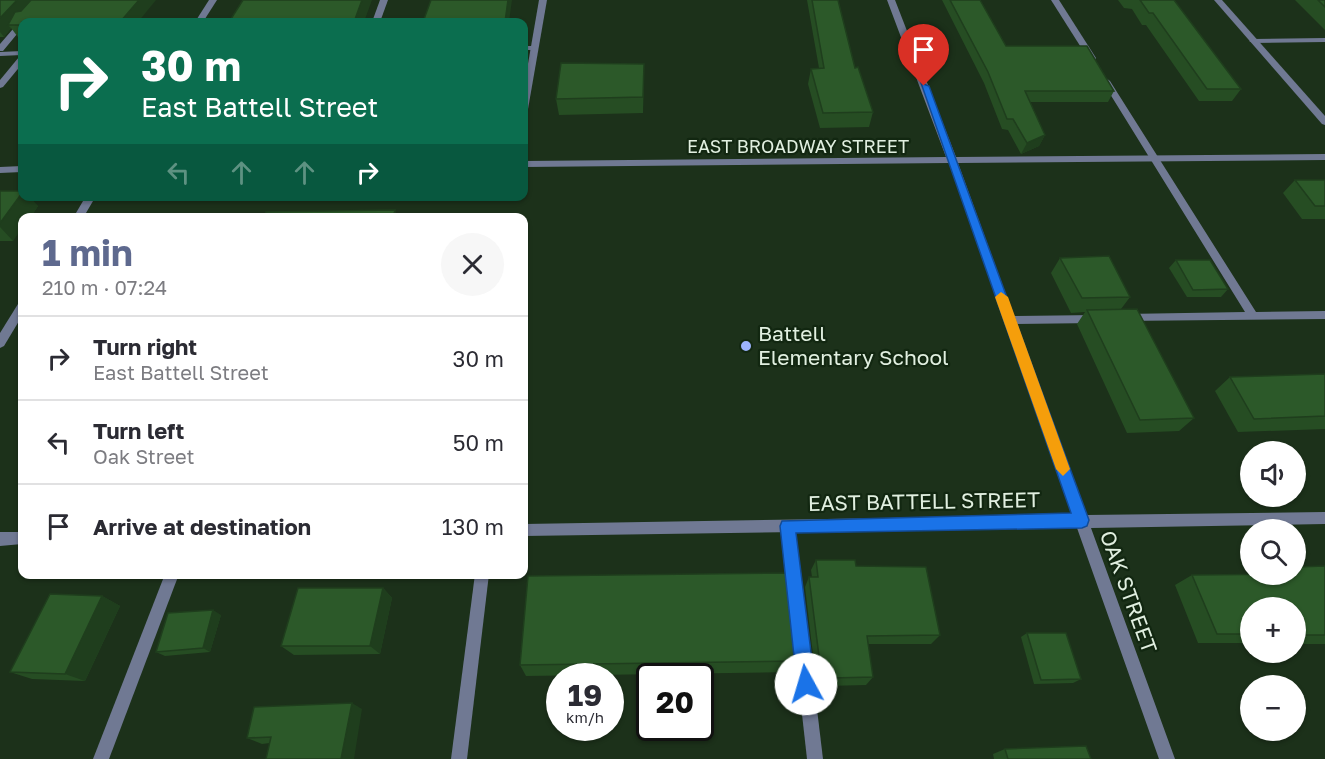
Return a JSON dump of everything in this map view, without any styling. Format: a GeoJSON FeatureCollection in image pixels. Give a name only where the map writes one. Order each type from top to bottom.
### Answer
{"type":"FeatureCollection","features":[{"type":"Feature","properties":{"kind":"street"},"geometry":{"type":"LineString","coordinates":[[202,18],[213,0]]}},
{"type":"Feature","properties":{"kind":"street"},"geometry":{"type":"LineString","coordinates":[[377,18],[384,0]]}},
{"type":"Feature","properties":{"kind":"street"},"geometry":{"type":"LineString","coordinates":[[528,85],[543,0]]}},
{"type":"Feature","properties":{"kind":"street","name":"OAK STREET"},"geometry":{"type":"LineString","coordinates":[[891,0],[953,162],[1167,759]]}},
{"type":"Feature","properties":{"kind":"street"},"geometry":{"type":"LineString","coordinates":[[1055,0],[1253,316]]}},
{"type":"Feature","properties":{"kind":"street"},"geometry":{"type":"LineString","coordinates":[[1218,0],[1325,122]]}},
{"type":"Feature","properties":{"kind":"street"},"geometry":{"type":"LineString","coordinates":[[0,49],[18,29]]}},
{"type":"Feature","properties":{"kind":"street"},"geometry":{"type":"LineString","coordinates":[[1253,41],[1325,40]]}},
{"type":"Feature","properties":{"kind":"street"},"geometry":{"type":"LineString","coordinates":[[528,48],[534,48]]}},
{"type":"Feature","properties":{"kind":"street"},"geometry":{"type":"LineString","coordinates":[[0,54],[18,53]]}},
{"type":"Feature","properties":{"kind":"street"},"geometry":{"type":"LineString","coordinates":[[0,85],[18,64]]}},
{"type":"Feature","properties":{"kind":"street","name":"EAST BROADWAY STREET"},"geometry":{"type":"LineString","coordinates":[[528,164],[1325,158]]}},
{"type":"Feature","properties":{"kind":"street"},"geometry":{"type":"LineString","coordinates":[[0,170],[18,169]]}},
{"type":"Feature","properties":{"kind":"street"},"geometry":{"type":"LineString","coordinates":[[0,343],[4,331],[18,312]]}},
{"type":"Feature","properties":{"kind":"street"},"geometry":{"type":"LineString","coordinates":[[1010,320],[1325,315]]}},
{"type":"Feature","properties":{"kind":"street","name":"EAST BATTELL STREET"},"geometry":{"type":"LineString","coordinates":[[528,530],[1325,518]]}},
{"type":"Feature","properties":{"kind":"street"},"geometry":{"type":"LineString","coordinates":[[788,526],[815,759]]}},
{"type":"Feature","properties":{"kind":"street"},"geometry":{"type":"LineString","coordinates":[[0,539],[18,538]]}},
{"type":"Feature","properties":{"kind":"street"},"geometry":{"type":"LineString","coordinates":[[101,759],[170,579]]}},
{"type":"Feature","properties":{"kind":"street"},"geometry":{"type":"LineString","coordinates":[[459,759],[481,579]]}},
{"type":"Feature","properties":{"kind":"building"},"geometry":{"type":"Polygon","coordinates":[[[0,0],[17,0],[0,18],[0,0]]]}},
{"type":"Feature","properties":{"kind":"building"},"geometry":{"type":"Polygon","coordinates":[[[31,0],[139,0],[123,18],[18,18],[18,25],[8,25],[15,12],[21,11],[31,0]]]}},
{"type":"Feature","properties":{"kind":"building"},"geometry":{"type":"Polygon","coordinates":[[[243,0],[362,0],[355,18],[232,18],[243,0]]]}},
{"type":"Feature","properties":{"kind":"building"},"geometry":{"type":"Polygon","coordinates":[[[431,0],[508,0],[506,18],[424,18],[431,0]]]}},
{"type":"Feature","properties":{"kind":"building"},"geometry":{"type":"Polygon","coordinates":[[[812,0],[838,0],[855,68],[858,67],[873,112],[823,113],[811,69],[824,68],[812,0]]]}},
{"type":"Feature","properties":{"kind":"building"},"geometry":{"type":"Polygon","coordinates":[[[950,0],[980,0],[1006,46],[1087,46],[1114,91],[1025,91],[1045,135],[1027,143],[1013,119],[1007,119],[988,72],[950,0]]]}},
{"type":"Feature","properties":{"kind":"building"},"geometry":{"type":"Polygon","coordinates":[[[1140,0],[1174,0],[1241,89],[1207,89],[1153,13],[1149,13],[1140,0]]]}},
{"type":"Feature","properties":{"kind":"building"},"geometry":{"type":"Polygon","coordinates":[[[1318,0],[1325,0],[1325,7],[1318,0]]]}},
{"type":"Feature","properties":{"kind":"building"},"geometry":{"type":"Polygon","coordinates":[[[561,63],[644,64],[643,97],[556,99],[561,63]]]}},
{"type":"Feature","properties":{"kind":"building"},"geometry":{"type":"Polygon","coordinates":[[[1295,180],[1325,180],[1325,206],[1315,206],[1295,180]]]}},
{"type":"Feature","properties":{"kind":"building"},"geometry":{"type":"Polygon","coordinates":[[[0,191],[18,191],[18,198],[0,223],[0,191]]]}},
{"type":"Feature","properties":{"kind":"building"},"geometry":{"type":"Polygon","coordinates":[[[395,210],[394,213],[266,212],[395,210]]]}},
{"type":"Feature","properties":{"kind":"building"},"geometry":{"type":"Polygon","coordinates":[[[1109,256],[1130,297],[1082,298],[1060,258],[1109,256]]]}},
{"type":"Feature","properties":{"kind":"building"},"geometry":{"type":"Polygon","coordinates":[[[1176,260],[1210,260],[1228,289],[1193,290],[1176,260]]]}},
{"type":"Feature","properties":{"kind":"building"},"geometry":{"type":"Polygon","coordinates":[[[1137,309],[1194,418],[1140,420],[1087,310],[1137,309]]]}},
{"type":"Feature","properties":{"kind":"building"},"geometry":{"type":"Polygon","coordinates":[[[1325,374],[1325,416],[1254,419],[1230,377],[1325,374]]]}},
{"type":"Feature","properties":{"kind":"building"},"geometry":{"type":"Polygon","coordinates":[[[816,560],[855,560],[856,566],[926,567],[940,635],[867,636],[873,677],[831,678],[829,664],[820,664],[809,577],[818,577],[816,560]]]}},
{"type":"Feature","properties":{"kind":"building"},"geometry":{"type":"Polygon","coordinates":[[[1325,566],[1325,635],[1306,635],[1306,597],[1240,597],[1240,634],[1217,634],[1192,575],[1240,575],[1240,585],[1306,585],[1306,567],[1325,566]]]}},
{"type":"Feature","properties":{"kind":"building"},"geometry":{"type":"Polygon","coordinates":[[[791,573],[802,661],[520,665],[528,576],[791,573]]]}},
{"type":"Feature","properties":{"kind":"building"},"geometry":{"type":"Polygon","coordinates":[[[298,588],[383,588],[370,646],[281,646],[298,588]]]}},
{"type":"Feature","properties":{"kind":"building"},"geometry":{"type":"Polygon","coordinates":[[[50,594],[102,596],[65,674],[10,672],[50,594]]]}},
{"type":"Feature","properties":{"kind":"building"},"geometry":{"type":"Polygon","coordinates":[[[213,610],[203,648],[156,652],[168,613],[213,610]]]}},
{"type":"Feature","properties":{"kind":"building"},"geometry":{"type":"Polygon","coordinates":[[[1027,633],[1066,633],[1081,679],[1041,680],[1027,633]]]}},
{"type":"Feature","properties":{"kind":"building"},"geometry":{"type":"Polygon","coordinates":[[[352,703],[341,759],[266,759],[271,737],[247,738],[254,707],[352,703]]]}},
{"type":"Feature","properties":{"kind":"building"},"geometry":{"type":"Polygon","coordinates":[[[1086,746],[1091,759],[1008,759],[1005,749],[1086,746]]]}},
{"type":"Feature","properties":{"kind":"slow traffic"},"geometry":{"type":"LineString","coordinates":[[1001,297],[1063,469]]}},
{"type":"Feature","properties":{"kind":"place","name":"Battell Elementary School"},"geometry":{"type":"Point","coordinates":[746,346]}},
{"type":"Feature","properties":{"kind":"route"},"geometry":{"type":"LineString","coordinates":[[806,684],[788,526],[1082,520],[924,86]]}}]}
